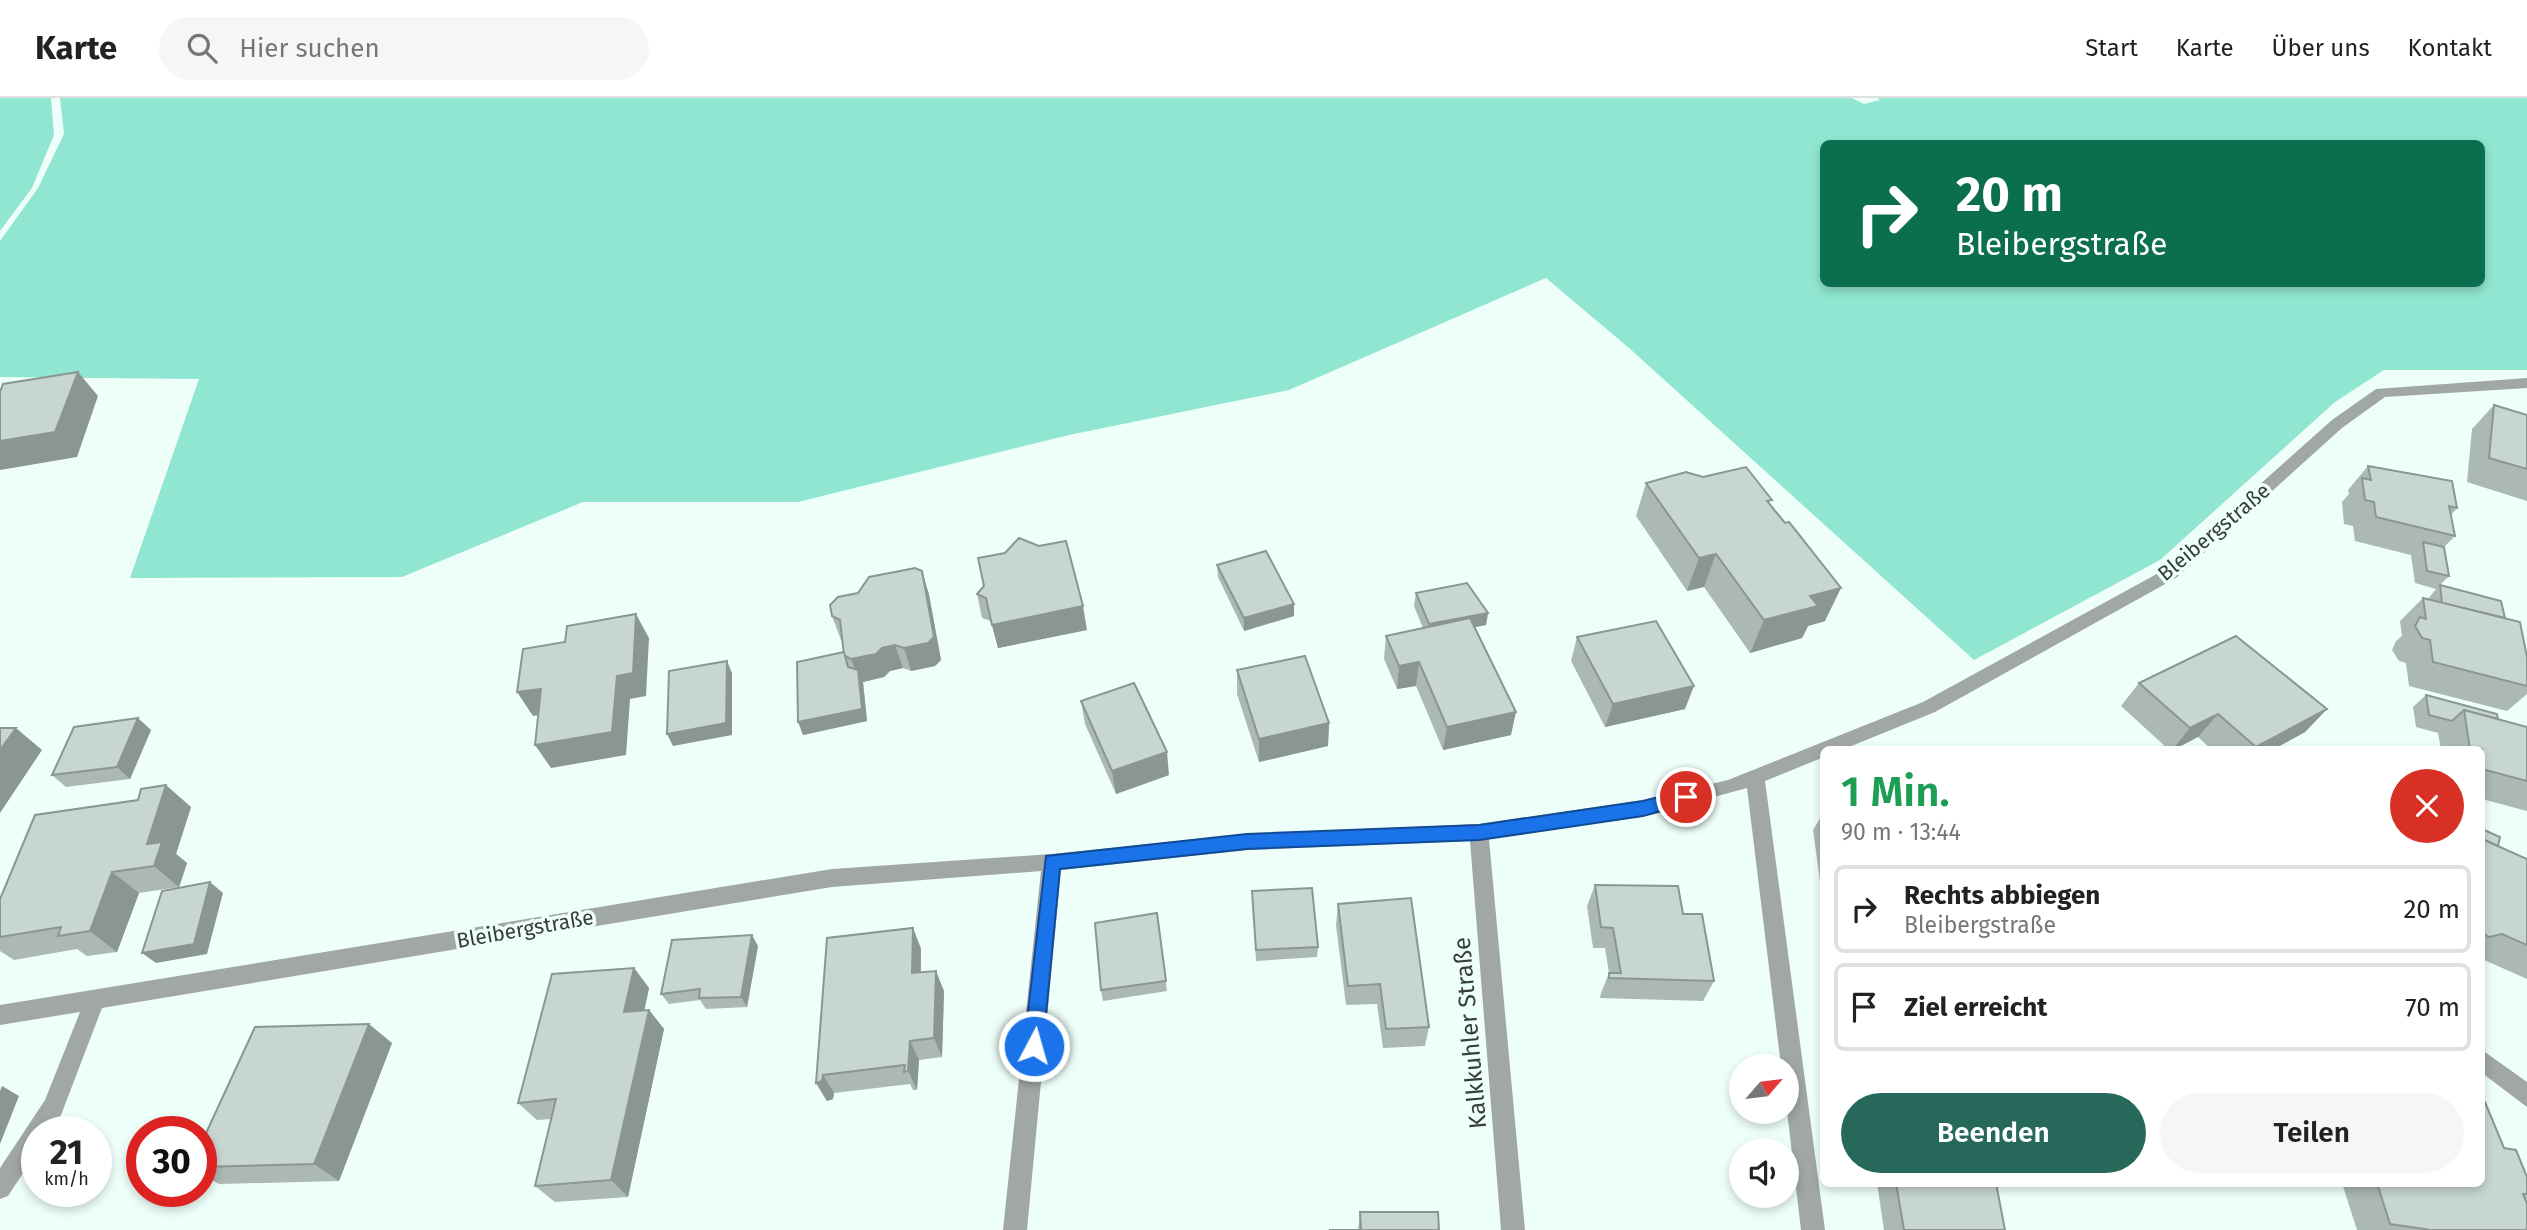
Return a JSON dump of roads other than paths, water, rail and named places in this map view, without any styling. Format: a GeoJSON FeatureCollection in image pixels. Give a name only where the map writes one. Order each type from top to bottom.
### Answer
{"type":"FeatureCollection","features":[{"type":"Feature","properties":{"kind":"street","name":"Bleibergstraße"},"geometry":{"type":"LineString","coordinates":[[1832,746],[1929,707],[2170,574],[2337,424],[2381,391],[2527,383]]}},
{"type":"Feature","properties":{"kind":"street","name":"Bleibergstraße"},"geometry":{"type":"LineString","coordinates":[[0,1015],[832,877],[1052,862],[1247,842],[1479,832],[1643,808],[1730,787],[1820,751]]}},
{"type":"Feature","properties":{"kind":"street"},"geometry":{"type":"LineString","coordinates":[[1755,776],[1812,1230]]}},
{"type":"Feature","properties":{"kind":"street","name":"Kalkkuhler Straße"},"geometry":{"type":"LineString","coordinates":[[1479,832],[1513,1230]]}},
{"type":"Feature","properties":{"kind":"street"},"geometry":{"type":"LineString","coordinates":[[1015,1230],[1052,862]]}},
{"type":"Feature","properties":{"kind":"street"},"geometry":{"type":"LineString","coordinates":[[0,1188],[53,1107],[95,1000]]}},
{"type":"Feature","properties":{"kind":"street"},"geometry":{"type":"LineString","coordinates":[[2485,1062],[2527,1096]]}}]}
